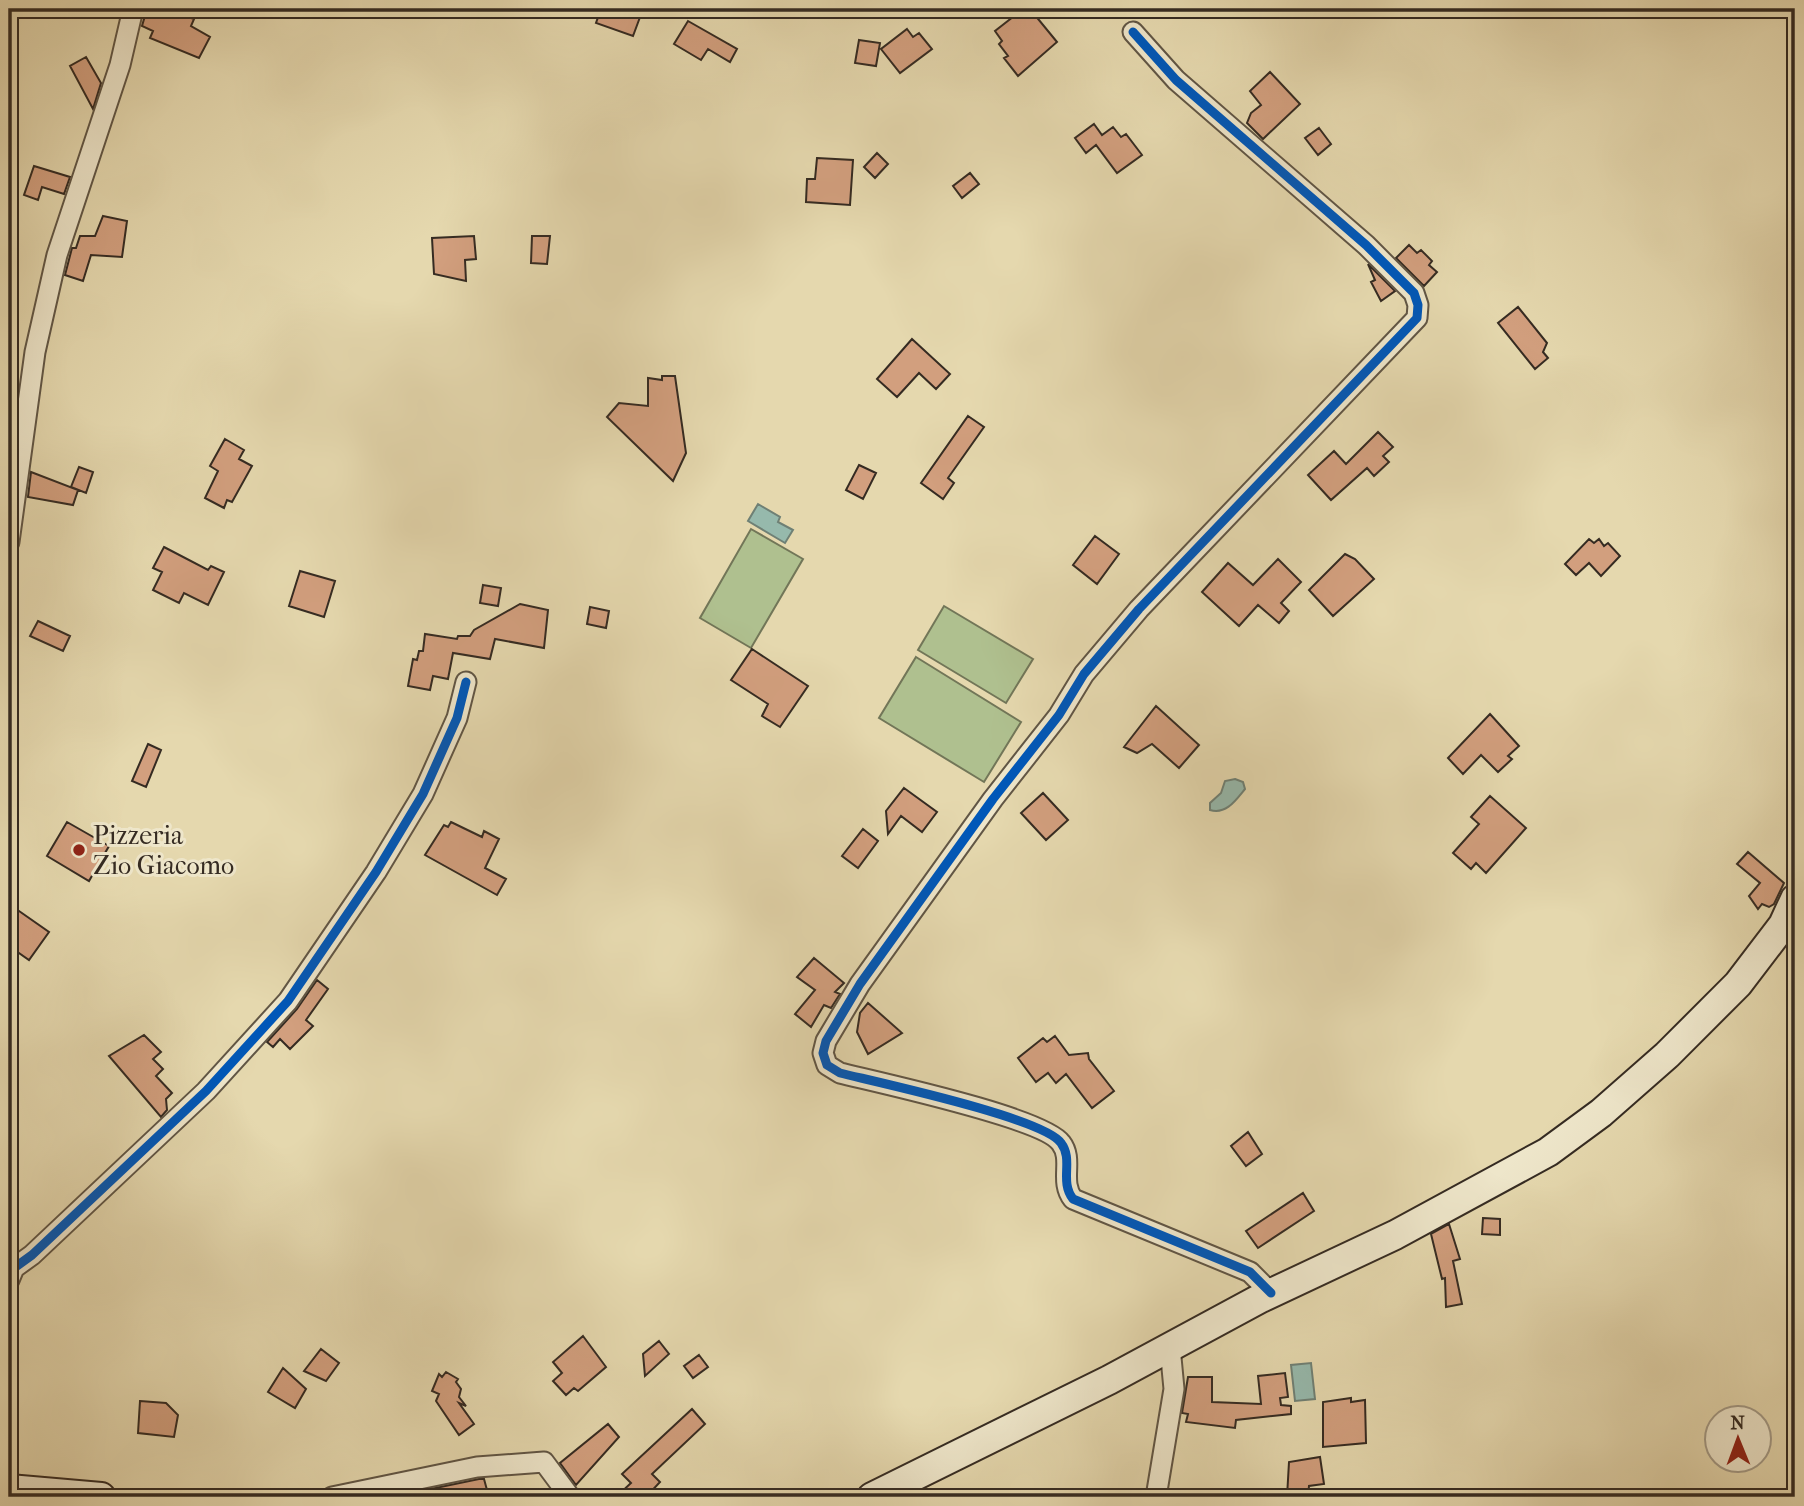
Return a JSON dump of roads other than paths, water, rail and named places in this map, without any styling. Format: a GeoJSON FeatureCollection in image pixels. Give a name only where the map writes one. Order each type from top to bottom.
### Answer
{"type":"FeatureCollection","features":[{"type":"Feature","properties":{"kind":"main road"},"geometry":{"type":"LineString","coordinates":[[872,1497],[1170,1347],[1271,1293],[1419,1223],[1548,1152],[1601,1113],[1667,1055],[1738,984],[1783,925],[1795,899]]}},
{"type":"Feature","properties":{"kind":"main road"},"geometry":{"type":"LineString","coordinates":[[9,1489],[101,1497]]}},
{"type":"Feature","properties":{"kind":"street"},"geometry":{"type":"LineString","coordinates":[[9,542],[35,352],[57,255],[120,65],[133,9]]}},
{"type":"Feature","properties":{"kind":"street"},"geometry":{"type":"LineString","coordinates":[[1133,32],[1176,80],[1414,293],[1418,305],[1417,318],[1139,609],[1084,674],[1059,715],[993,799],[860,984],[825,1041],[823,1053],[827,1065],[840,1073],[976,1107],[1051,1134],[1061,1143],[1066,1155],[1065,1181],[1073,1199],[1250,1272],[1271,1293]]}},
{"type":"Feature","properties":{"kind":"street"},"geometry":{"type":"LineString","coordinates":[[9,1280],[14,1268],[32,1255],[206,1091],[288,1001],[376,872],[423,794],[457,718],[466,682]]}},
{"type":"Feature","properties":{"kind":"street"},"geometry":{"type":"LineString","coordinates":[[1156,1497],[1174,1389],[1170,1347]]}},
{"type":"Feature","properties":{"kind":"street"},"geometry":{"type":"LineString","coordinates":[[332,1497],[477,1467],[544,1462],[570,1497]]}},
{"type":"Feature","properties":{"kind":"place","name":"Pizzeria Zio Giacomo"},"geometry":{"type":"Point","coordinates":[79,850]}}]}
